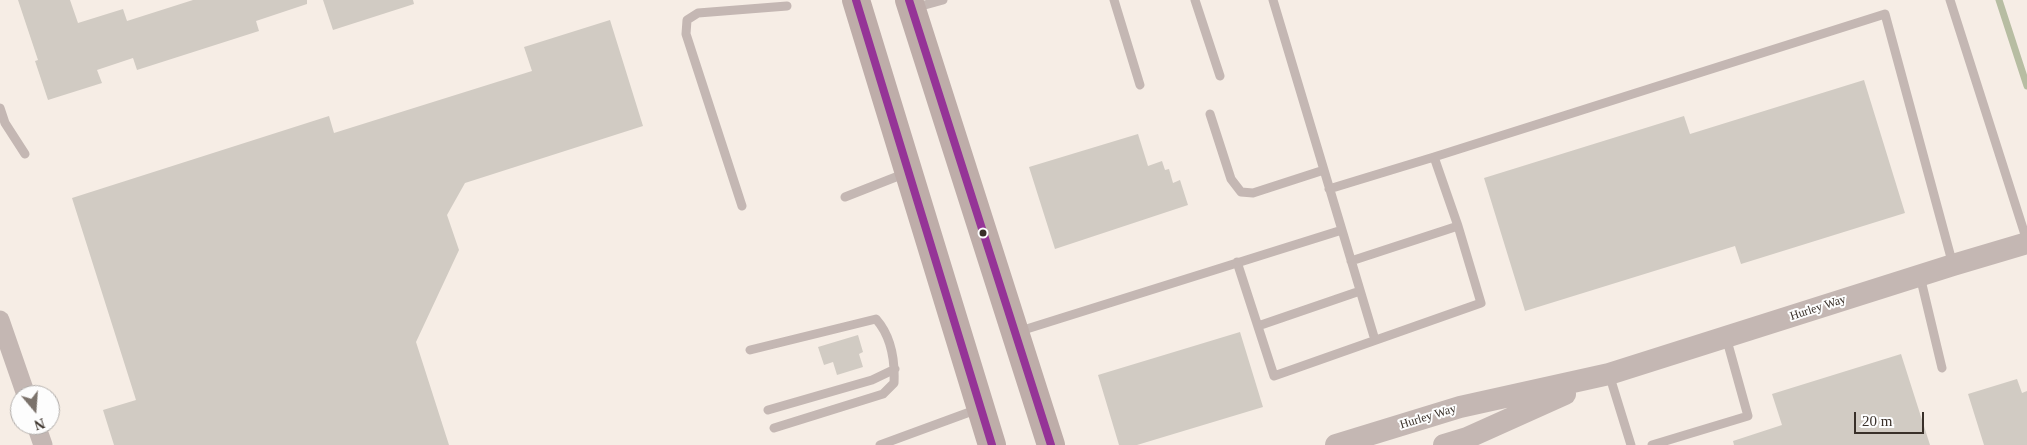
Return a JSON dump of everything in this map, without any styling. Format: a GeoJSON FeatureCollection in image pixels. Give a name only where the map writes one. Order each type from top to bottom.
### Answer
{"type":"FeatureCollection","features":[{"type":"Feature","properties":{"kind":"main road"},"geometry":{"type":"LineString","coordinates":[[856,0],[992,445]]}},
{"type":"Feature","properties":{"kind":"main road"},"geometry":{"type":"LineString","coordinates":[[906,3],[1051,445]]}},
{"type":"Feature","properties":{"kind":"street","name":"Hurley Way"},"geometry":{"type":"LineString","coordinates":[[1336,445],[1460,407],[1609,374],[2027,242]]}},
{"type":"Feature","properties":{"kind":"street"},"geometry":{"type":"LineString","coordinates":[[0,320],[23,385]]}},
{"type":"Feature","properties":{"kind":"street","name":"Hurley Way"},"geometry":{"type":"LineString","coordinates":[[1444,445],[1469,441],[1609,374]]}},
{"type":"Feature","properties":{"kind":"lane"},"geometry":{"type":"LineString","coordinates":[[906,3],[943,0]]}},
{"type":"Feature","properties":{"kind":"lane"},"geometry":{"type":"LineString","coordinates":[[1114,0],[1140,85]]}},
{"type":"Feature","properties":{"kind":"lane"},"geometry":{"type":"LineString","coordinates":[[1195,0],[1220,76]]}},
{"type":"Feature","properties":{"kind":"lane"},"geometry":{"type":"LineString","coordinates":[[1273,0],[1374,340]]}},
{"type":"Feature","properties":{"kind":"lane"},"geometry":{"type":"LineString","coordinates":[[1950,0],[2027,242]]}},
{"type":"Feature","properties":{"kind":"lane"},"geometry":{"type":"LineString","coordinates":[[742,206],[686,34],[687,20],[698,13],[787,6]]}},
{"type":"Feature","properties":{"kind":"lane"},"geometry":{"type":"LineString","coordinates":[[1329,189],[1885,14],[1953,265]]}},
{"type":"Feature","properties":{"kind":"lane"},"geometry":{"type":"LineString","coordinates":[[0,108],[5,123],[25,154]]}},
{"type":"Feature","properties":{"kind":"lane"},"geometry":{"type":"LineString","coordinates":[[1210,114],[1231,179],[1241,192],[1253,193],[1324,170]]}},
{"type":"Feature","properties":{"kind":"lane"},"geometry":{"type":"LineString","coordinates":[[1237,262],[1274,376],[1480,303],[1458,226],[1434,157]]}},
{"type":"Feature","properties":{"kind":"lane"},"geometry":{"type":"LineString","coordinates":[[845,198],[909,172]]}},
{"type":"Feature","properties":{"kind":"lane"},"geometry":{"type":"LineString","coordinates":[[1351,260],[1458,226]]}},
{"type":"Feature","properties":{"kind":"lane"},"geometry":{"type":"LineString","coordinates":[[1015,332],[1342,230]]}},
{"type":"Feature","properties":{"kind":"lane"},"geometry":{"type":"LineString","coordinates":[[1920,275],[1942,368]]}},
{"type":"Feature","properties":{"kind":"lane"},"geometry":{"type":"LineString","coordinates":[[1258,326],[1360,291]]}},
{"type":"Feature","properties":{"kind":"lane"},"geometry":{"type":"LineString","coordinates":[[750,350],[876,319],[886,330],[895,370],[894,383],[883,394],[774,428]]}},
{"type":"Feature","properties":{"kind":"lane"},"geometry":{"type":"LineString","coordinates":[[1652,445],[1748,416],[1726,337]]}},
{"type":"Feature","properties":{"kind":"lane"},"geometry":{"type":"LineString","coordinates":[[768,410],[872,380],[895,370]]}},
{"type":"Feature","properties":{"kind":"lane"},"geometry":{"type":"LineString","coordinates":[[1609,374],[1631,445]]}},
{"type":"Feature","properties":{"kind":"lane"},"geometry":{"type":"LineString","coordinates":[[880,445],[981,408]]}},
{"type":"Feature","properties":{"kind":"building"},"geometry":{"type":"Polygon","coordinates":[[[18,0],[70,0],[78,23],[123,9],[127,21],[193,0],[307,0],[307,4],[256,21],[259,31],[137,70],[133,58],[97,70],[102,83],[48,100],[35,61],[38,60],[18,0]]]}},
{"type":"Feature","properties":{"kind":"building"},"geometry":{"type":"Polygon","coordinates":[[[323,0],[413,0],[414,4],[333,30],[323,0]]]}},
{"type":"Feature","properties":{"kind":"building"},"geometry":{"type":"Polygon","coordinates":[[[610,20],[643,126],[465,183],[447,215],[459,250],[416,342],[449,445],[114,445],[103,410],[136,400],[72,198],[329,116],[334,133],[532,71],[524,47],[610,20]]]}},
{"type":"Feature","properties":{"kind":"building"},"geometry":{"type":"Polygon","coordinates":[[[1864,80],[1905,213],[1741,264],[1735,246],[1525,311],[1484,178],[1684,116],[1690,134],[1864,80]]]}},
{"type":"Feature","properties":{"kind":"building"},"geometry":{"type":"Polygon","coordinates":[[[1138,134],[1148,166],[1162,161],[1165,170],[1169,169],[1173,183],[1180,180],[1188,205],[1055,249],[1029,167],[1138,134]]]}},
{"type":"Feature","properties":{"kind":"building"},"geometry":{"type":"Polygon","coordinates":[[[1240,332],[1263,407],[1137,445],[1119,445],[1098,375],[1240,332]]]}},
{"type":"Feature","properties":{"kind":"building"},"geometry":{"type":"Polygon","coordinates":[[[858,335],[863,352],[859,354],[863,367],[837,375],[833,362],[824,365],[818,347],[858,335]]]}},
{"type":"Feature","properties":{"kind":"building"},"geometry":{"type":"Polygon","coordinates":[[[1901,354],[1930,445],[1734,445],[1733,441],[1782,425],[1772,394],[1901,354]]]}},
{"type":"Feature","properties":{"kind":"building"},"geometry":{"type":"Polygon","coordinates":[[[2017,379],[2022,393],[2027,391],[2027,445],[1984,445],[1968,394],[2017,379]]]}},
{"type":"Feature","properties":{"kind":"waterway"},"geometry":{"type":"LineString","coordinates":[[1999,0],[2027,86]]}},
{"type":"Feature","properties":{"kind":"transit line"},"geometry":{"type":"LineString","coordinates":[[856,0],[992,445]]}},
{"type":"Feature","properties":{"kind":"transit line"},"geometry":{"type":"LineString","coordinates":[[909,0],[1051,445]]}}]}
